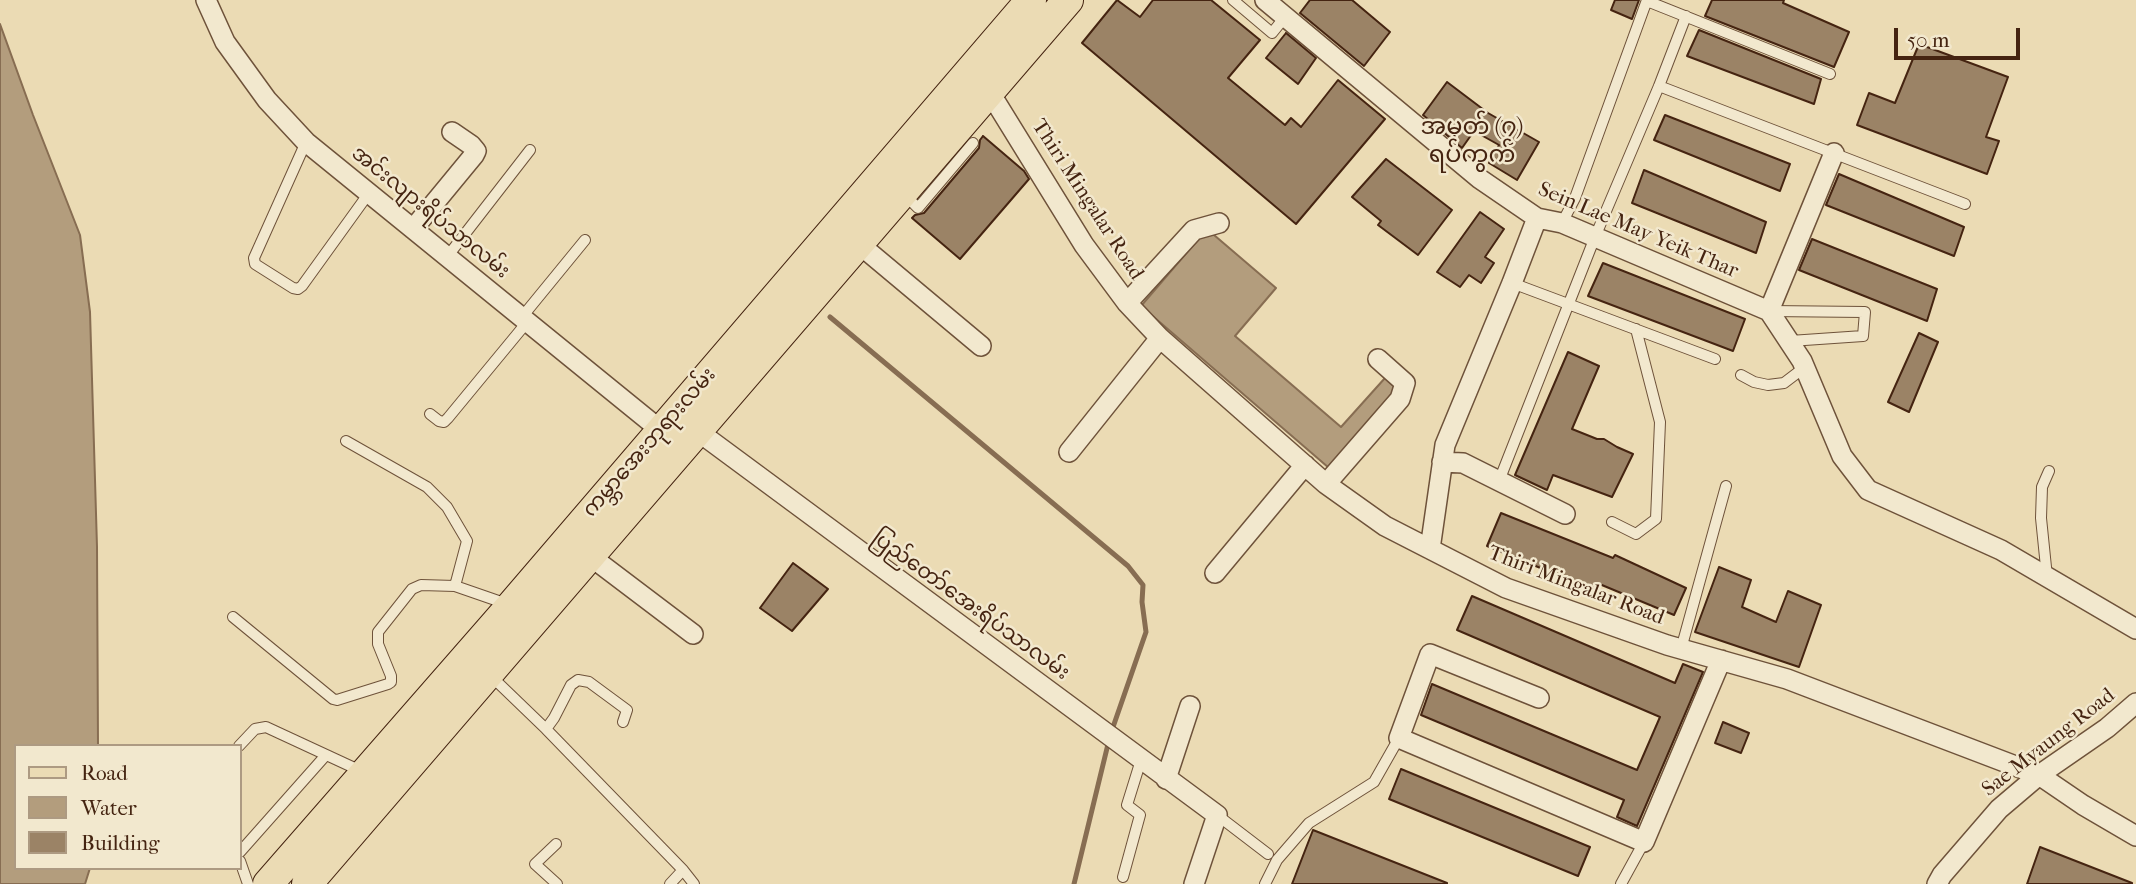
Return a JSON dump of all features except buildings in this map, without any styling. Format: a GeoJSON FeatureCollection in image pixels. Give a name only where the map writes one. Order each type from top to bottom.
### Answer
{"type":"FeatureCollection","features":[{"type":"Feature","properties":{"kind":"main road","name":"ကမ္ဘာအေးဘုရားလမ်း"},"geometry":{"type":"LineString","coordinates":[[307,884],[377,783],[679,431],[1031,0]]}},
{"type":"Feature","properties":{"kind":"main road","name":"ကမ္ဘာအေးဘုရားလမ်း"},"geometry":{"type":"LineString","coordinates":[[268,884],[377,783],[488,673],[521,614],[590,556],[679,431],[859,244],[1068,0]]}},
{"type":"Feature","properties":{"kind":"street","name":"အင်းလျားရိပ်သာလမ်း"},"geometry":{"type":"LineString","coordinates":[[206,0],[225,42],[267,100],[306,142],[525,319],[679,431]]}},
{"type":"Feature","properties":{"kind":"street","name":"Sein Lae May Yeik Thar"},"geometry":{"type":"LineString","coordinates":[[1265,0],[1480,179],[1537,218],[1562,223],[1769,311]]}},
{"type":"Feature","properties":{"kind":"street","name":"Thiri Mingalar Road"},"geometry":{"type":"LineString","coordinates":[[973,68],[1084,245],[1127,303],[1160,338],[1326,484],[1385,526],[1506,588],[1681,649],[1787,679],[2039,775],[2082,805],[2136,836]]}},
{"type":"Feature","properties":{"kind":"street"},"geometry":{"type":"LineString","coordinates":[[413,229],[474,155],[476,150],[452,132]]}},
{"type":"Feature","properties":{"kind":"street"},"geometry":{"type":"LineString","coordinates":[[1834,153],[1769,311],[1805,367],[1842,456],[1868,490],[2001,550],[2136,629]]}},
{"type":"Feature","properties":{"kind":"street"},"geometry":{"type":"LineString","coordinates":[[1430,549],[1446,445],[1537,218]]}},
{"type":"Feature","properties":{"kind":"street"},"geometry":{"type":"LineString","coordinates":[[1127,303],[1194,230],[1219,223]]}},
{"type":"Feature","properties":{"kind":"street"},"geometry":{"type":"LineString","coordinates":[[859,244],[981,346]]}},
{"type":"Feature","properties":{"kind":"street"},"geometry":{"type":"LineString","coordinates":[[1069,452],[1160,338]]}},
{"type":"Feature","properties":{"kind":"street"},"geometry":{"type":"LineString","coordinates":[[1326,484],[1400,399],[1405,383],[1378,359]]}},
{"type":"Feature","properties":{"kind":"street","name":"ပြည်တော်အေးရိပ်သာလမ်း"},"geometry":{"type":"LineString","coordinates":[[679,431],[1217,815]]}},
{"type":"Feature","properties":{"kind":"street"},"geometry":{"type":"LineString","coordinates":[[1442,462],[1463,463],[1565,514]]}},
{"type":"Feature","properties":{"kind":"street"},"geometry":{"type":"LineString","coordinates":[[1215,573],[1305,465]]}},
{"type":"Feature","properties":{"kind":"street"},"geometry":{"type":"LineString","coordinates":[[590,556],[693,634]]}},
{"type":"Feature","properties":{"kind":"street"},"geometry":{"type":"LineString","coordinates":[[1539,698],[1430,654],[1399,738],[1644,842],[1721,660]]}},
{"type":"Feature","properties":{"kind":"street","name":"Sae Myaung Road"},"geometry":{"type":"LineString","coordinates":[[1937,884],[1999,809],[2039,775],[2107,728],[2136,703]]}},
{"type":"Feature","properties":{"kind":"street"},"geometry":{"type":"LineString","coordinates":[[1166,779],[1190,706]]}},
{"type":"Feature","properties":{"kind":"street"},"geometry":{"type":"LineString","coordinates":[[1194,884],[1217,815]]}},
{"type":"Feature","properties":{"kind":"lane"},"geometry":{"type":"LineString","coordinates":[[1233,0],[1272,33],[1284,16]]}},
{"type":"Feature","properties":{"kind":"lane"},"geometry":{"type":"LineString","coordinates":[[1562,223],[1575,198],[1647,0],[1830,74]]}},
{"type":"Feature","properties":{"kind":"lane"},"geometry":{"type":"LineString","coordinates":[[1499,481],[1686,16]]}},
{"type":"Feature","properties":{"kind":"lane"},"geometry":{"type":"LineString","coordinates":[[1660,86],[1965,204]]}},
{"type":"Feature","properties":{"kind":"lane"},"geometry":{"type":"LineString","coordinates":[[306,142],[254,258],[254,264],[298,289],[369,193]]}},
{"type":"Feature","properties":{"kind":"lane"},"geometry":{"type":"LineString","coordinates":[[903,193],[919,208],[973,144]]}},
{"type":"Feature","properties":{"kind":"lane"},"geometry":{"type":"LineString","coordinates":[[447,257],[530,150]]}},
{"type":"Feature","properties":{"kind":"lane"},"geometry":{"type":"LineString","coordinates":[[430,414],[439,421],[444,422],[448,418],[585,240]]}},
{"type":"Feature","properties":{"kind":"lane"},"geometry":{"type":"LineString","coordinates":[[1512,284],[1715,359]]}},
{"type":"Feature","properties":{"kind":"lane"},"geometry":{"type":"LineString","coordinates":[[1769,311],[1865,312],[1863,336],[1789,341]]}},
{"type":"Feature","properties":{"kind":"lane"},"geometry":{"type":"LineString","coordinates":[[1612,522],[1636,534],[1657,519],[1660,422],[1636,329]]}},
{"type":"Feature","properties":{"kind":"lane"},"geometry":{"type":"LineString","coordinates":[[1741,375],[1768,385],[1784,383],[1805,367]]}},
{"type":"Feature","properties":{"kind":"lane"},"geometry":{"type":"LineString","coordinates":[[346,441],[427,487],[447,507],[467,541],[455,586]]}},
{"type":"Feature","properties":{"kind":"lane"},"geometry":{"type":"LineString","coordinates":[[2047,578],[2042,487],[2049,471]]}},
{"type":"Feature","properties":{"kind":"lane"},"geometry":{"type":"LineString","coordinates":[[1681,649],[1727,486]]}},
{"type":"Feature","properties":{"kind":"lane"},"geometry":{"type":"LineString","coordinates":[[233,617],[337,700],[391,682],[378,632],[412,589],[421,585],[455,586],[521,614]]}},
{"type":"Feature","properties":{"kind":"lane"},"geometry":{"type":"LineString","coordinates":[[488,673],[546,729],[694,884]]}},
{"type":"Feature","properties":{"kind":"lane"},"geometry":{"type":"LineString","coordinates":[[546,729],[571,685],[578,680],[589,682],[627,710],[623,722]]}},
{"type":"Feature","properties":{"kind":"lane"},"geometry":{"type":"LineString","coordinates":[[241,744],[255,729],[266,727],[327,755],[377,783]]}},
{"type":"Feature","properties":{"kind":"lane"},"geometry":{"type":"LineString","coordinates":[[1265,884],[1277,860],[1310,823],[1374,782],[1399,738]]}},
{"type":"Feature","properties":{"kind":"lane"},"geometry":{"type":"LineString","coordinates":[[242,850],[327,755]]}},
{"type":"Feature","properties":{"kind":"lane"},"geometry":{"type":"LineString","coordinates":[[1123,877],[1140,815],[1127,805],[1141,760]]}},
{"type":"Feature","properties":{"kind":"lane"},"geometry":{"type":"LineString","coordinates":[[1217,815],[1268,854]]}},
{"type":"Feature","properties":{"kind":"lane"},"geometry":{"type":"LineString","coordinates":[[1622,884],[1644,842]]}},
{"type":"Feature","properties":{"kind":"lane"},"geometry":{"type":"LineString","coordinates":[[555,844],[535,864],[557,884]]}},
{"type":"Feature","properties":{"kind":"lane"},"geometry":{"type":"LineString","coordinates":[[242,867],[248,884]]}},
{"type":"Feature","properties":{"kind":"lane"},"geometry":{"type":"LineString","coordinates":[[670,884],[683,870]]}},
{"type":"Feature","properties":{"kind":"water"},"geometry":{"type":"Polygon","coordinates":[[[0,24],[80,235],[90,312],[97,547],[98,744],[14,744],[14,870],[89,870],[85,884],[0,884],[0,24]]]}},
{"type":"Feature","properties":{"kind":"water"},"geometry":{"type":"Polygon","coordinates":[[[1207,229],[1276,288],[1235,336],[1341,427],[1385,378],[1397,389],[1329,468],[1141,306],[1207,229]]]}},
{"type":"Feature","properties":{"kind":"waterway"},"geometry":{"type":"LineString","coordinates":[[830,317],[1128,566],[1143,585],[1146,632],[1112,730]]}},
{"type":"Feature","properties":{"kind":"waterway"},"geometry":{"type":"LineString","coordinates":[[1074,884],[1109,740]]}},
{"type":"Feature","properties":{"kind":"district","name":"အမှတ် (၇) ရပ်ကွက်"},"geometry":{"type":"Point","coordinates":[1472,142]}}]}
